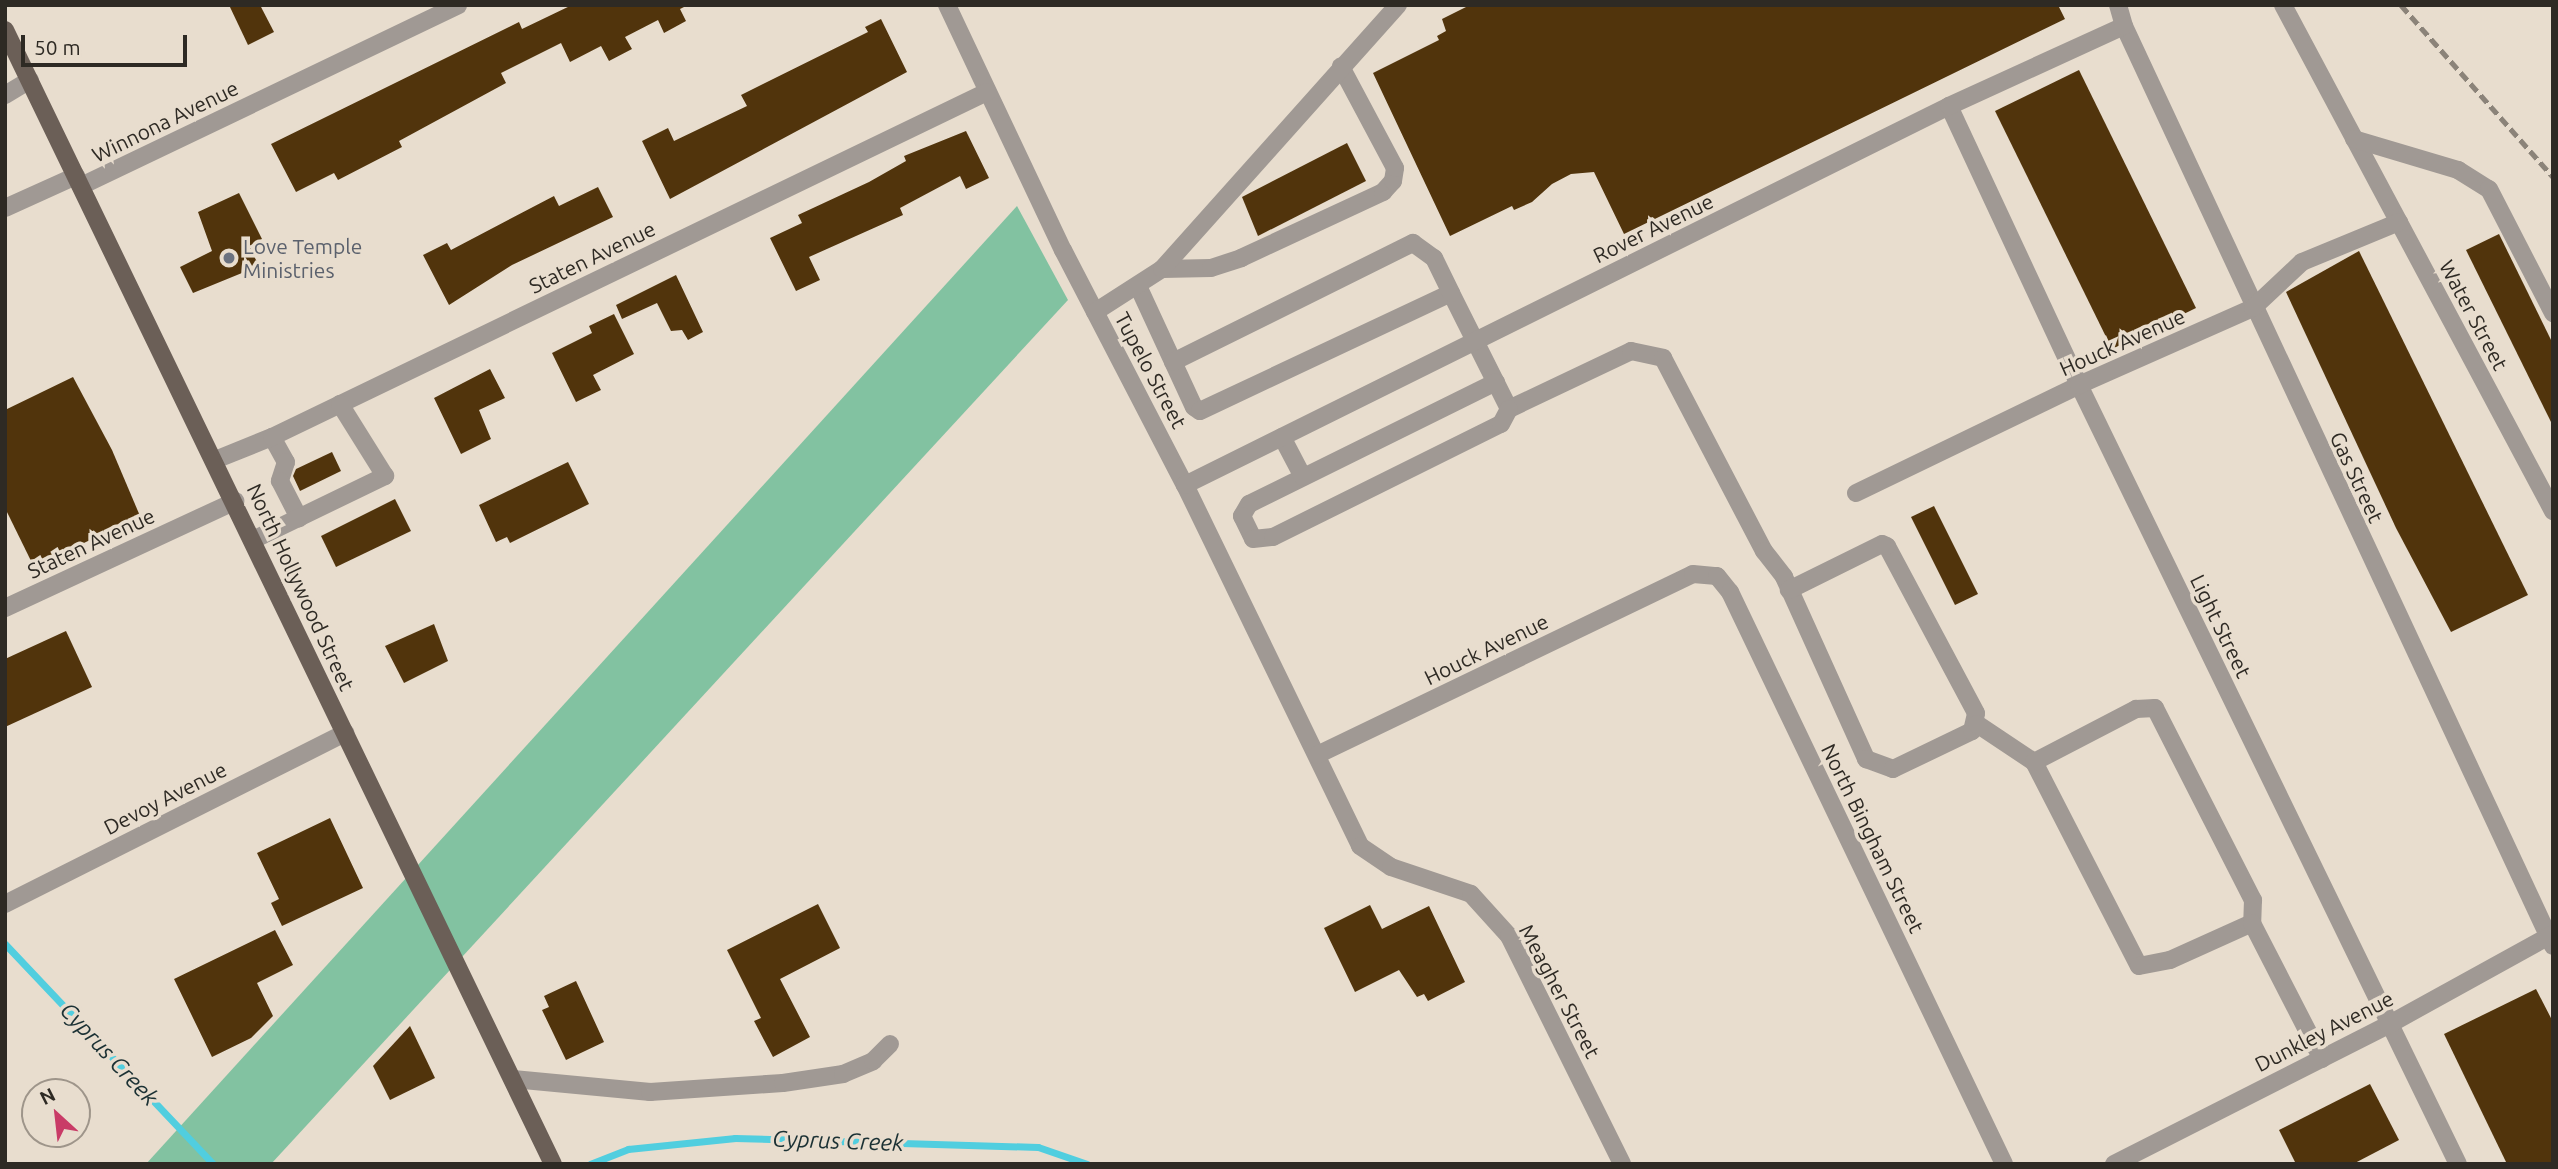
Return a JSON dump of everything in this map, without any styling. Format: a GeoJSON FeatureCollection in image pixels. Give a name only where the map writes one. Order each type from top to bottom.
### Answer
{"type":"FeatureCollection","features":[{"type":"Feature","properties":{"kind":"main road","name":"North Hollywood Street"},"geometry":{"type":"LineString","coordinates":[[5,30],[235,501],[553,1164]]}},
{"type":"Feature","properties":{"kind":"street","name":"Winnona Avenue"},"geometry":{"type":"LineString","coordinates":[[7,203],[79,181],[458,5]]}},
{"type":"Feature","properties":{"kind":"street","name":"Tupelo Street"},"geometry":{"type":"LineString","coordinates":[[947,5],[1095,312],[1185,485],[1317,755]]}},
{"type":"Feature","properties":{"kind":"street"},"geometry":{"type":"LineString","coordinates":[[1095,312],[1162,269],[1398,5]]}},
{"type":"Feature","properties":{"kind":"street"},"geometry":{"type":"LineString","coordinates":[[2118,5],[2124,26]]}},
{"type":"Feature","properties":{"kind":"street","name":"Water Street"},"geometry":{"type":"LineString","coordinates":[[2283,5],[2553,511]]}},
{"type":"Feature","properties":{"kind":"street","name":"Rover Avenue"},"geometry":{"type":"LineString","coordinates":[[1185,485],[1949,106],[2124,26]]}},
{"type":"Feature","properties":{"kind":"street","name":"Gas Street"},"geometry":{"type":"LineString","coordinates":[[2124,26],[2253,308],[2551,939]]}},
{"type":"Feature","properties":{"kind":"street"},"geometry":{"type":"LineString","coordinates":[[1162,269],[1211,268],[1241,258],[1383,192],[1393,181],[1395,168],[1340,67]]}},
{"type":"Feature","properties":{"kind":"street"},"geometry":{"type":"LineString","coordinates":[[5,94],[30,80]]}},
{"type":"Feature","properties":{"kind":"street","name":"Staten Avenue"},"geometry":{"type":"LineString","coordinates":[[215,460],[341,404],[987,92]]}},
{"type":"Feature","properties":{"kind":"street","name":"Light Street"},"geometry":{"type":"LineString","coordinates":[[1949,106],[2079,385],[2388,1025],[2458,1164]]}},
{"type":"Feature","properties":{"kind":"street"},"geometry":{"type":"LineString","coordinates":[[2354,139],[2458,170],[2489,189],[2553,313]]}},
{"type":"Feature","properties":{"kind":"street","name":"Houck Avenue"},"geometry":{"type":"LineString","coordinates":[[1856,493],[2079,385],[2253,308],[2302,262],[2399,222]]}},
{"type":"Feature","properties":{"kind":"street"},"geometry":{"type":"LineString","coordinates":[[1173,362],[1413,243],[1434,258],[1509,409]]}},
{"type":"Feature","properties":{"kind":"street"},"geometry":{"type":"LineString","coordinates":[[1138,286],[1194,407],[1213,408],[1451,293]]}},
{"type":"Feature","properties":{"kind":"street"},"geometry":{"type":"LineString","coordinates":[[1496,382],[1242,510],[1252,539],[1273,537],[1500,424],[1509,409],[1632,351],[1663,358],[1763,551],[1789,590],[1866,759],[1893,769],[1972,731],[1977,724],[1976,713],[1882,544],[1789,590]]}},
{"type":"Feature","properties":{"kind":"street"},"geometry":{"type":"LineString","coordinates":[[253,540],[385,476],[341,404]]}},
{"type":"Feature","properties":{"kind":"street"},"geometry":{"type":"LineString","coordinates":[[271,437],[286,462],[280,481],[299,518]]}},
{"type":"Feature","properties":{"kind":"street"},"geometry":{"type":"LineString","coordinates":[[1282,437],[1303,477]]}},
{"type":"Feature","properties":{"kind":"street","name":"Staten Avenue"},"geometry":{"type":"LineString","coordinates":[[5,608],[235,501]]}},
{"type":"Feature","properties":{"kind":"street","name":"North Bingham Street"},"geometry":{"type":"LineString","coordinates":[[1674,583],[1710,573],[1730,593],[2004,1164]]}},
{"type":"Feature","properties":{"kind":"street","name":"Houck Avenue"},"geometry":{"type":"LineString","coordinates":[[1317,755],[1674,583]]}},
{"type":"Feature","properties":{"kind":"street"},"geometry":{"type":"LineString","coordinates":[[2034,762],[2136,709],[2155,708],[2253,900],[2252,923],[2322,1059]]}},
{"type":"Feature","properties":{"kind":"street"},"geometry":{"type":"LineString","coordinates":[[1977,724],[2034,762],[2139,965],[2171,960],[2252,923]]}},
{"type":"Feature","properties":{"kind":"street","name":"Devoy Avenue"},"geometry":{"type":"LineString","coordinates":[[10,902],[345,733]]}},
{"type":"Feature","properties":{"kind":"street","name":"Meagher Street"},"geometry":{"type":"LineString","coordinates":[[1317,755],[1360,846],[1391,867],[1471,894],[1509,936],[1622,1164]]}},
{"type":"Feature","properties":{"kind":"street","name":"Dunkley Avenue"},"geometry":{"type":"LineString","coordinates":[[2114,1164],[2551,939]]}},
{"type":"Feature","properties":{"kind":"street"},"geometry":{"type":"LineString","coordinates":[[513,1079],[650,1092],[783,1083],[843,1074],[873,1061],[890,1044]]}},
{"type":"Feature","properties":{"kind":"green space"},"geometry":{"type":"Polygon","coordinates":[[[1017,206],[1068,300],[271,1164],[146,1164],[1017,206]]]}},
{"type":"Feature","properties":{"kind":"building"},"geometry":{"type":"Polygon","coordinates":[[[229,5],[260,5],[274,32],[248,45],[229,5]]]}},
{"type":"Feature","properties":{"kind":"building"},"geometry":{"type":"Polygon","coordinates":[[[572,5],[688,5],[680,9],[686,21],[664,33],[658,20],[625,37],[632,49],[609,61],[601,46],[570,62],[561,43],[501,73],[506,83],[399,141],[402,147],[338,180],[334,173],[296,192],[271,144],[519,22],[522,29],[572,5]]]}},
{"type":"Feature","properties":{"kind":"building"},"geometry":{"type":"Polygon","coordinates":[[[1470,5],[2058,5],[2065,19],[1624,234],[1594,172],[1571,174],[1552,184],[1532,202],[1514,210],[1512,206],[1450,236],[1373,73],[1439,40],[1437,36],[1446,31],[1442,19],[1470,5]]]}},
{"type":"Feature","properties":{"kind":"building"},"geometry":{"type":"Polygon","coordinates":[[[881,19],[907,72],[670,199],[642,141],[668,128],[674,141],[747,106],[741,95],[868,32],[865,27],[881,19]]]}},
{"type":"Feature","properties":{"kind":"building"},"geometry":{"type":"Polygon","coordinates":[[[2079,70],[2196,308],[2112,349],[1995,111],[2079,70]]]}},
{"type":"Feature","properties":{"kind":"building"},"geometry":{"type":"Polygon","coordinates":[[[966,131],[989,178],[966,189],[960,176],[900,208],[903,215],[809,257],[820,280],[796,291],[770,238],[802,223],[798,215],[869,182],[906,161],[904,156],[966,131]]]}},
{"type":"Feature","properties":{"kind":"building"},"geometry":{"type":"Polygon","coordinates":[[[1347,143],[1366,181],[1258,236],[1242,197],[1347,143]]]}},
{"type":"Feature","properties":{"kind":"building"},"geometry":{"type":"Polygon","coordinates":[[[598,187],[613,217],[512,265],[449,305],[423,255],[447,243],[451,250],[554,196],[559,206],[598,187]]]}},
{"type":"Feature","properties":{"kind":"building"},"geometry":{"type":"Polygon","coordinates":[[[239,193],[262,239],[249,246],[259,266],[193,293],[180,267],[212,251],[198,212],[239,193]]]}},
{"type":"Feature","properties":{"kind":"building"},"geometry":{"type":"Polygon","coordinates":[[[2499,234],[2553,344],[2553,426],[2466,250],[2499,234]]]}},
{"type":"Feature","properties":{"kind":"building"},"geometry":{"type":"Polygon","coordinates":[[[2359,251],[2528,595],[2451,632],[2396,528],[2286,292],[2359,251]]]}},
{"type":"Feature","properties":{"kind":"building"},"geometry":{"type":"Polygon","coordinates":[[[676,275],[703,332],[688,340],[682,330],[671,331],[657,303],[622,319],[616,305],[676,275]]]}},
{"type":"Feature","properties":{"kind":"building"},"geometry":{"type":"Polygon","coordinates":[[[614,314],[634,354],[593,375],[601,390],[576,402],[552,353],[592,333],[589,326],[614,314]]]}},
{"type":"Feature","properties":{"kind":"building"},"geometry":{"type":"Polygon","coordinates":[[[490,369],[505,398],[479,410],[491,439],[461,454],[434,398],[490,369]]]}},
{"type":"Feature","properties":{"kind":"building"},"geometry":{"type":"Polygon","coordinates":[[[73,377],[112,450],[140,516],[34,567],[5,508],[5,410],[73,377]]]}},
{"type":"Feature","properties":{"kind":"building"},"geometry":{"type":"Polygon","coordinates":[[[332,452],[341,471],[300,491],[293,476],[296,469],[332,452]]]}},
{"type":"Feature","properties":{"kind":"building"},"geometry":{"type":"Polygon","coordinates":[[[568,462],[589,504],[510,543],[507,537],[496,542],[479,505],[568,462]]]}},
{"type":"Feature","properties":{"kind":"building"},"geometry":{"type":"Polygon","coordinates":[[[395,499],[411,531],[336,567],[321,536],[395,499]]]}},
{"type":"Feature","properties":{"kind":"building"},"geometry":{"type":"Polygon","coordinates":[[[1934,506],[1978,594],[1955,605],[1911,517],[1934,506]]]}},
{"type":"Feature","properties":{"kind":"building"},"geometry":{"type":"Polygon","coordinates":[[[434,624],[448,661],[404,683],[385,646],[434,624]]]}},
{"type":"Feature","properties":{"kind":"building"},"geometry":{"type":"Polygon","coordinates":[[[66,631],[92,687],[5,727],[5,659],[66,631]]]}},
{"type":"Feature","properties":{"kind":"building"},"geometry":{"type":"Polygon","coordinates":[[[330,818],[363,888],[282,926],[271,903],[279,899],[257,853],[330,818]]]}},
{"type":"Feature","properties":{"kind":"building"},"geometry":{"type":"Polygon","coordinates":[[[818,904],[840,948],[780,979],[810,1037],[773,1057],[754,1021],[761,1018],[727,950],[818,904]]]}},
{"type":"Feature","properties":{"kind":"building"},"geometry":{"type":"Polygon","coordinates":[[[1370,905],[1382,929],[1429,906],[1465,982],[1428,1001],[1424,994],[1417,997],[1399,970],[1355,992],[1324,928],[1370,905]]]}},
{"type":"Feature","properties":{"kind":"building"},"geometry":{"type":"Polygon","coordinates":[[[275,930],[293,965],[257,983],[273,1016],[251,1038],[212,1057],[174,979],[275,930]]]}},
{"type":"Feature","properties":{"kind":"building"},"geometry":{"type":"Polygon","coordinates":[[[576,981],[604,1042],[566,1060],[542,1010],[549,1007],[544,996],[576,981]]]}},
{"type":"Feature","properties":{"kind":"building"},"geometry":{"type":"Polygon","coordinates":[[[2536,989],[2553,1022],[2553,1164],[2507,1164],[2444,1034],[2536,989]]]}},
{"type":"Feature","properties":{"kind":"building"},"geometry":{"type":"Polygon","coordinates":[[[410,1026],[435,1078],[390,1100],[373,1066],[410,1026]]]}},
{"type":"Feature","properties":{"kind":"building"},"geometry":{"type":"Polygon","coordinates":[[[2370,1084],[2399,1140],[2353,1164],[2296,1164],[2279,1130],[2370,1084]]]}},
{"type":"Feature","properties":{"kind":"waterway","name":"Cyprus Creek"},"geometry":{"type":"LineString","coordinates":[[5,944],[213,1164]]}},
{"type":"Feature","properties":{"kind":"waterway","name":"Cyprus Creek"},"geometry":{"type":"LineString","coordinates":[[590,1164],[628,1149],[735,1138],[1038,1147],[1087,1164]]}},
{"type":"Feature","properties":{"kind":"railway"},"geometry":{"type":"LineString","coordinates":[[2401,5],[2553,177]]}},
{"type":"Feature","properties":{"kind":"place","name":"Love Temple Ministries"},"geometry":{"type":"Point","coordinates":[229,258]}}]}
